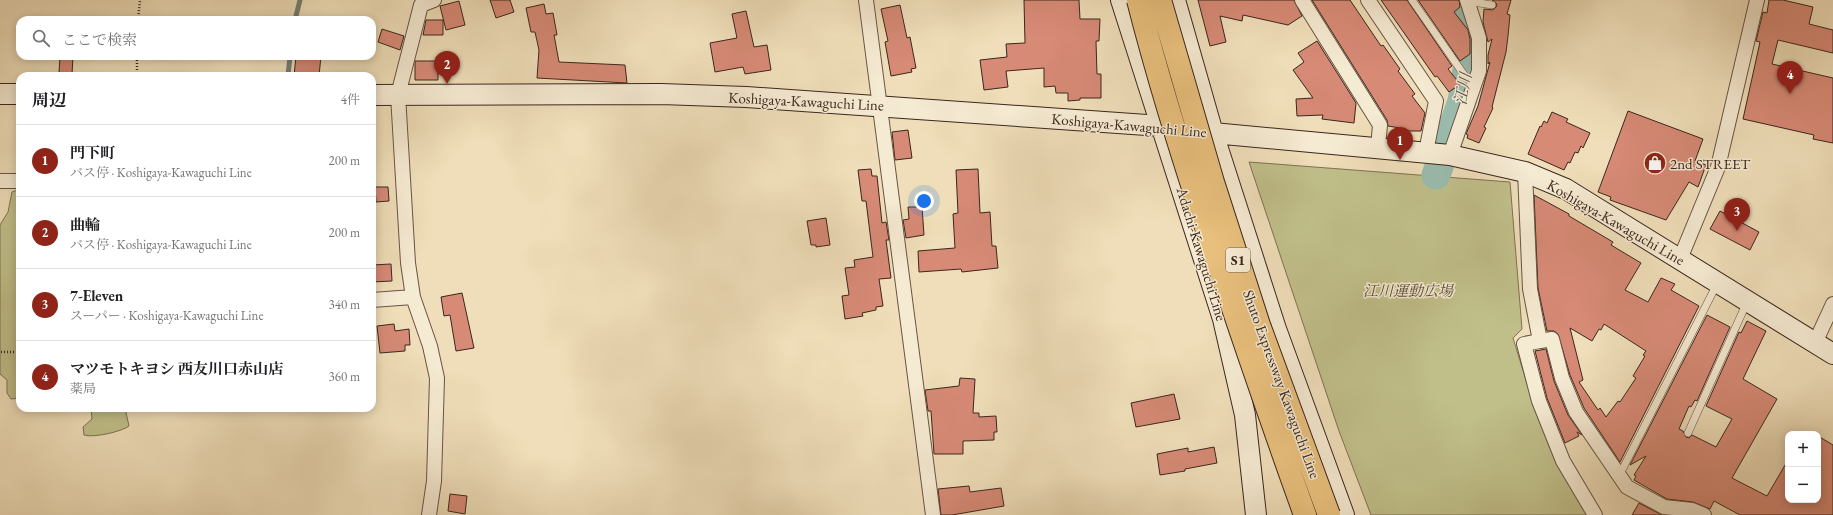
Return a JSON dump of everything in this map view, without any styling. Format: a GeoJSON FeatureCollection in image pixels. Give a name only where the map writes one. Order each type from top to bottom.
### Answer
{"type":"FeatureCollection","features":[{"type":"Feature","properties":{"kind":"highway","name":"Shuto Expressway Kawaguchi Line"},"geometry":{"type":"LineString","coordinates":[[1138,0],[1152,56],[1180,150],[1237,323],[1305,515]]}},
{"type":"Feature","properties":{"kind":"highway","name":"Shuto Expressway Kawaguchi Line"},"geometry":{"type":"LineString","coordinates":[[1160,0],[1213,182],[1257,318],[1329,515]]}},
{"type":"Feature","properties":{"kind":"main road","name":"Adachi-Kawaguchi Line"},"geometry":{"type":"LineString","coordinates":[[1121,0],[1223,319],[1235,369],[1249,443],[1256,515]]}},
{"type":"Feature","properties":{"kind":"main road"},"geometry":{"type":"LineString","coordinates":[[1174,0],[1213,133],[1276,329],[1344,515]]}},
{"type":"Feature","properties":{"kind":"main road"},"geometry":{"type":"LineString","coordinates":[[0,94],[16,94]]}},
{"type":"Feature","properties":{"kind":"main road","name":"Koshigaya-Kawaguchi Line"},"geometry":{"type":"LineString","coordinates":[[376,95],[662,94],[746,96],[1161,126],[1213,133],[1450,155],[1524,172],[1566,189],[1833,354]]}},
{"type":"Feature","properties":{"kind":"street"},"geometry":{"type":"LineString","coordinates":[[429,515],[434,481],[437,378],[430,346],[413,297],[408,263],[398,95],[421,5],[434,0]]}},
{"type":"Feature","properties":{"kind":"street"},"geometry":{"type":"LineString","coordinates":[[866,0],[933,515]]}},
{"type":"Feature","properties":{"kind":"street"},"geometry":{"type":"LineString","coordinates":[[1302,0],[1380,125],[1378,148]]}},
{"type":"Feature","properties":{"kind":"street"},"geometry":{"type":"LineString","coordinates":[[1368,0],[1436,101],[1426,152]]}},
{"type":"Feature","properties":{"kind":"street"},"geometry":{"type":"LineString","coordinates":[[1450,155],[1477,82],[1479,71],[1479,38],[1467,0]]}},
{"type":"Feature","properties":{"kind":"street"},"geometry":{"type":"LineString","coordinates":[[1680,259],[1718,167],[1757,0]]}},
{"type":"Feature","properties":{"kind":"street"},"geometry":{"type":"LineString","coordinates":[[1524,172],[1530,289],[1540,341]]}},
{"type":"Feature","properties":{"kind":"street"},"geometry":{"type":"LineString","coordinates":[[0,181],[16,180]]}},
{"type":"Feature","properties":{"kind":"street"},"geometry":{"type":"LineString","coordinates":[[376,300],[413,297]]}},
{"type":"Feature","properties":{"kind":"street"},"geometry":{"type":"LineString","coordinates":[[1815,343],[1833,304]]}},
{"type":"Feature","properties":{"kind":"street"},"geometry":{"type":"LineString","coordinates":[[1595,515],[1563,461],[1539,401],[1524,344],[1552,339],[1562,378],[1576,412],[1627,487],[1664,507],[1692,510],[1704,515]]}},
{"type":"Feature","properties":{"kind":"lane"},"geometry":{"type":"LineString","coordinates":[[1412,0],[1467,79],[1477,82]]}},
{"type":"Feature","properties":{"kind":"lane"},"geometry":{"type":"LineString","coordinates":[[1467,0],[1492,4]]}},
{"type":"Feature","properties":{"kind":"lane"},"geometry":{"type":"LineString","coordinates":[[1619,476],[1718,283]]}},
{"type":"Feature","properties":{"kind":"lane"},"geometry":{"type":"LineString","coordinates":[[1688,433],[1747,302]]}},
{"type":"Feature","properties":{"kind":"path"},"geometry":{"type":"LineString","coordinates":[[138,16],[140,0]]}},
{"type":"Feature","properties":{"kind":"path"},"geometry":{"type":"LineString","coordinates":[[137,60],[137,72]]}},
{"type":"Feature","properties":{"kind":"path"},"geometry":{"type":"LineString","coordinates":[[1,352],[16,352]]}},
{"type":"Feature","properties":{"kind":"green space","name":"江川運動広場"},"geometry":{"type":"Polygon","coordinates":[[[1249,162],[1510,182],[1522,329],[1513,338],[1533,403],[1587,515],[1371,515],[1339,431],[1249,162]]]}},
{"type":"Feature","properties":{"kind":"green space"},"geometry":{"type":"Polygon","coordinates":[[[16,190],[16,398],[11,399],[7,393],[7,380],[0,374],[0,225],[8,212],[12,192],[16,190]]]}},
{"type":"Feature","properties":{"kind":"green space"},"geometry":{"type":"Polygon","coordinates":[[[91,412],[126,412],[129,426],[107,434],[94,436],[84,435],[83,427],[92,419],[91,412]]]}},
{"type":"Feature","properties":{"kind":"building"},"geometry":{"type":"Polygon","coordinates":[[[490,0],[510,0],[514,12],[496,18],[490,0]]]}},
{"type":"Feature","properties":{"kind":"building"},"geometry":{"type":"Polygon","coordinates":[[[1024,0],[1079,0],[1080,19],[1100,19],[1099,41],[1096,41],[1097,74],[1101,74],[1101,98],[1080,98],[1080,100],[1068,101],[1068,93],[1056,93],[1055,86],[1044,87],[1044,68],[1006,71],[1008,87],[984,90],[980,60],[1007,57],[1006,44],[1025,43],[1024,0]]]}},
{"type":"Feature","properties":{"kind":"building"},"geometry":{"type":"Polygon","coordinates":[[[1198,0],[1294,0],[1302,16],[1288,25],[1243,15],[1242,21],[1220,16],[1226,42],[1210,46],[1198,0]]]}},
{"type":"Feature","properties":{"kind":"building"},"geometry":{"type":"Polygon","coordinates":[[[1312,0],[1350,0],[1381,46],[1383,45],[1400,69],[1398,71],[1415,94],[1412,96],[1425,113],[1421,131],[1406,131],[1406,129],[1388,126],[1387,120],[1312,0]]]}},
{"type":"Feature","properties":{"kind":"building"},"geometry":{"type":"Polygon","coordinates":[[[1381,0],[1407,0],[1452,66],[1448,69],[1460,84],[1449,92],[1437,76],[1435,77],[1381,0]]]}},
{"type":"Feature","properties":{"kind":"building"},"geometry":{"type":"Polygon","coordinates":[[[1418,0],[1459,0],[1460,7],[1454,12],[1468,30],[1470,39],[1470,54],[1460,61],[1418,0]]]}},
{"type":"Feature","properties":{"kind":"building"},"geometry":{"type":"Polygon","coordinates":[[[1492,0],[1511,0],[1507,14],[1510,15],[1506,52],[1492,107],[1493,108],[1484,127],[1486,128],[1479,143],[1467,138],[1468,135],[1466,134],[1478,106],[1490,62],[1488,64],[1488,55],[1492,39],[1488,42],[1483,22],[1484,9],[1493,10],[1497,6],[1492,0]]]}},
{"type":"Feature","properties":{"kind":"building"},"geometry":{"type":"Polygon","coordinates":[[[1769,0],[1783,0],[1813,7],[1809,24],[1833,30],[1833,53],[1778,40],[1772,64],[1833,78],[1833,143],[1813,139],[1814,135],[1743,119],[1760,42],[1756,41],[1763,12],[1767,13],[1769,0]]]}},
{"type":"Feature","properties":{"kind":"building"},"geometry":{"type":"Polygon","coordinates":[[[459,1],[465,25],[446,30],[440,6],[459,1]]]}},
{"type":"Feature","properties":{"kind":"building"},"geometry":{"type":"Polygon","coordinates":[[[544,4],[546,14],[553,13],[557,35],[554,35],[559,62],[625,65],[627,83],[537,78],[539,50],[535,32],[531,32],[526,8],[544,4]]]}},
{"type":"Feature","properties":{"kind":"building"},"geometry":{"type":"Polygon","coordinates":[[[900,5],[907,38],[910,37],[916,68],[911,69],[912,72],[891,76],[885,42],[888,41],[881,9],[900,5]]]}},
{"type":"Feature","properties":{"kind":"building"},"geometry":{"type":"Polygon","coordinates":[[[746,11],[754,47],[767,45],[771,70],[745,74],[743,67],[715,72],[710,43],[737,38],[732,14],[746,11]]]}},
{"type":"Feature","properties":{"kind":"building"},"geometry":{"type":"Polygon","coordinates":[[[426,20],[443,20],[443,35],[423,35],[426,20]]]}},
{"type":"Feature","properties":{"kind":"building"},"geometry":{"type":"Polygon","coordinates":[[[382,29],[404,36],[400,50],[378,42],[382,29]]]}},
{"type":"Feature","properties":{"kind":"building"},"geometry":{"type":"Polygon","coordinates":[[[1317,41],[1356,103],[1354,123],[1322,119],[1323,115],[1297,116],[1296,99],[1313,98],[1293,70],[1304,62],[1298,53],[1317,41]]]}},
{"type":"Feature","properties":{"kind":"building"},"geometry":{"type":"Polygon","coordinates":[[[60,60],[73,60],[72,72],[59,72],[60,60]]]}},
{"type":"Feature","properties":{"kind":"building"},"geometry":{"type":"Polygon","coordinates":[[[296,60],[321,60],[319,72],[294,72],[296,60]]]}},
{"type":"Feature","properties":{"kind":"building"},"geometry":{"type":"Polygon","coordinates":[[[415,61],[438,61],[438,80],[415,80],[415,61]]]}},
{"type":"Feature","properties":{"kind":"building","name":"2nd STREET"},"geometry":{"type":"Polygon","coordinates":[[[1628,111],[1703,139],[1695,161],[1706,165],[1698,187],[1689,182],[1666,220],[1610,200],[1611,197],[1598,192],[1628,111]]]}},
{"type":"Feature","properties":{"kind":"building"},"geometry":{"type":"Polygon","coordinates":[[[1552,112],[1568,119],[1566,122],[1590,133],[1583,148],[1581,146],[1578,153],[1575,152],[1570,163],[1568,162],[1564,170],[1528,154],[1540,126],[1541,127],[1544,121],[1547,123],[1552,112]]]}},
{"type":"Feature","properties":{"kind":"building"},"geometry":{"type":"Polygon","coordinates":[[[908,130],[912,158],[895,160],[892,132],[908,130]]]}},
{"type":"Feature","properties":{"kind":"building"},"geometry":{"type":"Polygon","coordinates":[[[871,169],[872,176],[877,176],[882,223],[886,222],[889,240],[886,240],[891,278],[879,279],[883,306],[876,307],[876,310],[862,313],[863,316],[845,319],[842,296],[849,295],[845,268],[855,267],[854,260],[873,257],[866,201],[862,201],[858,170],[871,169]]]}},
{"type":"Feature","properties":{"kind":"building"},"geometry":{"type":"Polygon","coordinates":[[[978,169],[980,213],[990,212],[992,246],[996,246],[998,268],[962,272],[961,269],[919,272],[918,251],[955,248],[953,214],[958,213],[956,170],[978,169]]]}},
{"type":"Feature","properties":{"kind":"building"},"geometry":{"type":"Polygon","coordinates":[[[376,187],[388,187],[389,201],[376,202],[376,187]]]}},
{"type":"Feature","properties":{"kind":"building"},"geometry":{"type":"Polygon","coordinates":[[[1534,195],[1569,214],[1569,216],[1613,242],[1611,245],[1641,263],[1625,290],[1648,302],[1661,278],[1675,284],[1671,290],[1699,306],[1620,462],[1584,408],[1570,375],[1558,334],[1554,331],[1547,331],[1538,288],[1534,195]],[[1604,324],[1601,330],[1599,329],[1592,341],[1570,328],[1583,380],[1579,382],[1598,410],[1600,408],[1606,417],[1618,401],[1620,402],[1636,378],[1633,376],[1645,356],[1643,355],[1646,351],[1604,324]]]}},
{"type":"Feature","properties":{"kind":"building"},"geometry":{"type":"Polygon","coordinates":[[[908,207],[922,207],[924,235],[906,238],[903,220],[909,219],[908,207]]]}},
{"type":"Feature","properties":{"kind":"building"},"geometry":{"type":"Polygon","coordinates":[[[1720,211],[1759,232],[1750,250],[1710,229],[1720,211]]]}},
{"type":"Feature","properties":{"kind":"building"},"geometry":{"type":"Polygon","coordinates":[[[826,218],[830,245],[816,247],[816,245],[811,245],[807,221],[826,218]]]}},
{"type":"Feature","properties":{"kind":"building"},"geometry":{"type":"Polygon","coordinates":[[[391,264],[392,281],[376,282],[376,265],[391,264]]]}},
{"type":"Feature","properties":{"kind":"building"},"geometry":{"type":"Polygon","coordinates":[[[462,293],[474,348],[456,351],[450,315],[444,316],[441,297],[462,293]]]}},
{"type":"Feature","properties":{"kind":"building"},"geometry":{"type":"Polygon","coordinates":[[[1707,315],[1730,327],[1697,401],[1695,400],[1691,407],[1689,406],[1679,429],[1683,431],[1686,437],[1689,438],[1692,435],[1716,447],[1732,419],[1706,406],[1739,332],[1741,333],[1747,321],[1766,331],[1743,379],[1777,399],[1732,478],[1767,496],[1785,465],[1785,503],[1821,503],[1821,438],[1833,445],[1833,515],[1740,515],[1714,501],[1710,509],[1693,502],[1667,499],[1634,480],[1636,476],[1634,475],[1646,456],[1630,465],[1707,315]]]}},
{"type":"Feature","properties":{"kind":"building"},"geometry":{"type":"Polygon","coordinates":[[[394,324],[395,331],[409,329],[410,345],[405,345],[405,351],[380,353],[377,326],[394,324]]]}},
{"type":"Feature","properties":{"kind":"building"},"geometry":{"type":"Polygon","coordinates":[[[1546,349],[1554,381],[1568,415],[1582,435],[1577,432],[1579,436],[1565,443],[1547,398],[1535,351],[1546,349]]]}},
{"type":"Feature","properties":{"kind":"building"},"geometry":{"type":"Polygon","coordinates":[[[960,378],[975,379],[973,413],[979,413],[979,417],[996,416],[997,432],[994,432],[994,440],[963,441],[963,454],[934,454],[931,411],[928,411],[925,390],[959,386],[960,378]]]}},
{"type":"Feature","properties":{"kind":"building"},"geometry":{"type":"Polygon","coordinates":[[[1174,394],[1180,419],[1136,427],[1131,403],[1174,394]]]}},
{"type":"Feature","properties":{"kind":"building"},"geometry":{"type":"Polygon","coordinates":[[[1214,447],[1217,463],[1185,469],[1185,471],[1160,475],[1157,454],[1188,448],[1188,452],[1214,447]]]}},
{"type":"Feature","properties":{"kind":"building"},"geometry":{"type":"Polygon","coordinates":[[[969,486],[970,492],[1001,488],[1004,506],[952,515],[941,515],[938,489],[969,486]]]}},
{"type":"Feature","properties":{"kind":"building"},"geometry":{"type":"Polygon","coordinates":[[[450,494],[467,496],[465,514],[448,511],[450,494]]]}},
{"type":"Feature","properties":{"kind":"building"},"geometry":{"type":"Polygon","coordinates":[[[1639,503],[1660,514],[1662,515],[1632,515],[1639,503]]]}},
{"type":"Feature","properties":{"kind":"waterway"},"geometry":{"type":"LineString","coordinates":[[296,16],[300,0]]}},
{"type":"Feature","properties":{"kind":"waterway","name":"江川"},"geometry":{"type":"LineString","coordinates":[[1436,175],[1462,101],[1465,84],[1471,40],[1461,0]]}},
{"type":"Feature","properties":{"kind":"waterway"},"geometry":{"type":"LineString","coordinates":[[288,72],[290,60]]}},
{"type":"Feature","properties":{"kind":"place","name":"曲輪"},"geometry":{"type":"Point","coordinates":[447,84]}},
{"type":"Feature","properties":{"kind":"place","name":"マツモトキヨシ 西友川口赤山店"},"geometry":{"type":"Point","coordinates":[1790,94]}},
{"type":"Feature","properties":{"kind":"place","name":"門下町"},"geometry":{"type":"Point","coordinates":[1400,160]}},
{"type":"Feature","properties":{"kind":"place","name":"2nd STREET"},"geometry":{"type":"Point","coordinates":[1655,163]}},
{"type":"Feature","properties":{"kind":"place","name":"7-Eleven"},"geometry":{"type":"Point","coordinates":[1737,231]}}]}
